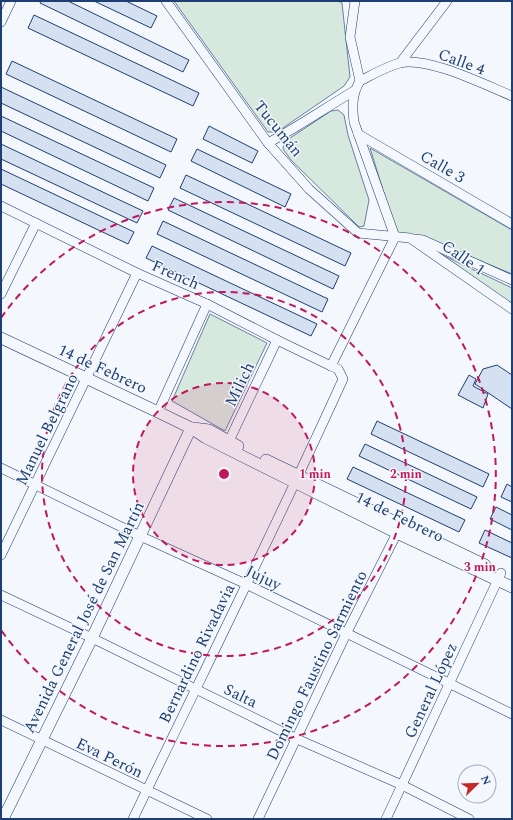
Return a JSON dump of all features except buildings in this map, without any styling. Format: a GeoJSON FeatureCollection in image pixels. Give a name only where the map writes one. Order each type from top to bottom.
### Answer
{"type":"FeatureCollection","features":[{"type":"Feature","properties":{"kind":"main road","name":"14 de Febrero"},"geometry":{"type":"LineString","coordinates":[[1,338],[191,428],[206,438],[297,479],[500,577],[512,586]]}},
{"type":"Feature","properties":{"kind":"main road","name":"14 de Febrero"},"geometry":{"type":"LineString","coordinates":[[191,428],[210,430],[297,479]]}},
{"type":"Feature","properties":{"kind":"main road","name":"Avenida General José de San Martín"},"geometry":{"type":"LineString","coordinates":[[3,819],[43,740],[191,428]]}},
{"type":"Feature","properties":{"kind":"main road","name":"14 de Febrero"},"geometry":{"type":"LineString","coordinates":[[500,577],[512,578]]}},
{"type":"Feature","properties":{"kind":"street"},"geometry":{"type":"LineString","coordinates":[[1,22],[11,1]]}},
{"type":"Feature","properties":{"kind":"street","name":"Tucumán"},"geometry":{"type":"LineString","coordinates":[[166,1],[268,143],[310,189],[358,233],[396,237]]}},
{"type":"Feature","properties":{"kind":"street"},"geometry":{"type":"LineString","coordinates":[[355,1],[350,37],[360,81]]}},
{"type":"Feature","properties":{"kind":"street"},"geometry":{"type":"LineString","coordinates":[[447,1],[400,63],[360,81],[354,91],[352,108],[354,122],[396,237],[423,240],[512,280]]}},
{"type":"Feature","properties":{"kind":"street","name":"Calle 4"},"geometry":{"type":"LineString","coordinates":[[400,63],[419,63],[436,66],[512,96]]}},
{"type":"Feature","properties":{"kind":"street"},"geometry":{"type":"LineString","coordinates":[[268,143],[291,131],[354,91]]}},
{"type":"Feature","properties":{"kind":"street","name":"Calle 3"},"geometry":{"type":"LineString","coordinates":[[358,134],[512,224]]}},
{"type":"Feature","properties":{"kind":"street","name":"French"},"geometry":{"type":"LineString","coordinates":[[1,206],[137,273],[207,304],[335,368]]}},
{"type":"Feature","properties":{"kind":"street"},"geometry":{"type":"LineString","coordinates":[[1,294],[36,223]]}},
{"type":"Feature","properties":{"kind":"street","name":"Bernardino Rivadavia"},"geometry":{"type":"LineString","coordinates":[[133,819],[297,479],[342,379],[335,368],[396,237]]}},
{"type":"Feature","properties":{"kind":"street","name":"Calle 1"},"geometry":{"type":"LineString","coordinates":[[410,238],[512,309]]}},
{"type":"Feature","properties":{"kind":"street","name":"Manuel Belgrano"},"geometry":{"type":"LineString","coordinates":[[1,555],[137,273]]}},
{"type":"Feature","properties":{"kind":"street"},"geometry":{"type":"LineString","coordinates":[[158,412],[207,304]]}},
{"type":"Feature","properties":{"kind":"street","name":"Milich"},"geometry":{"type":"LineString","coordinates":[[229,441],[277,340]]}},
{"type":"Feature","properties":{"kind":"street","name":"Jujuy"},"geometry":{"type":"LineString","coordinates":[[1,468],[140,536],[246,584],[512,714]]}},
{"type":"Feature","properties":{"kind":"street","name":"Domingo Faustino Sarmiento"},"geometry":{"type":"LineString","coordinates":[[258,819],[346,634],[399,529]]}},
{"type":"Feature","properties":{"kind":"street","name":"General López"},"geometry":{"type":"LineString","coordinates":[[386,819],[500,577]]}},
{"type":"Feature","properties":{"kind":"street","name":"Salta"},"geometry":{"type":"LineString","coordinates":[[1,595],[297,739],[402,785],[469,819]]}},
{"type":"Feature","properties":{"kind":"street","name":"Eva Perón"},"geometry":{"type":"LineString","coordinates":[[1,720],[207,819]]}},
{"type":"Feature","properties":{"kind":"shaded area"},"geometry":{"type":"Polygon","coordinates":[[[174,1],[338,1],[342,3],[350,77],[344,86],[277,132],[268,132],[174,1]]]}},
{"type":"Feature","properties":{"kind":"shaded area"},"geometry":{"type":"Polygon","coordinates":[[[338,110],[344,115],[348,135],[369,200],[364,226],[359,227],[291,160],[283,149],[284,142],[331,111],[338,110]]]}},
{"type":"Feature","properties":{"kind":"shaded area"},"geometry":{"type":"Polygon","coordinates":[[[370,148],[512,230],[512,274],[423,237],[396,232],[370,148]]]}},
{"type":"Feature","properties":{"kind":"shaded area"},"geometry":{"type":"Polygon","coordinates":[[[434,251],[512,288],[512,304],[434,251]]]}},
{"type":"Feature","properties":{"kind":"shaded area"},"geometry":{"type":"Polygon","coordinates":[[[210,314],[267,343],[225,431],[172,401],[210,314]]]}}]}
